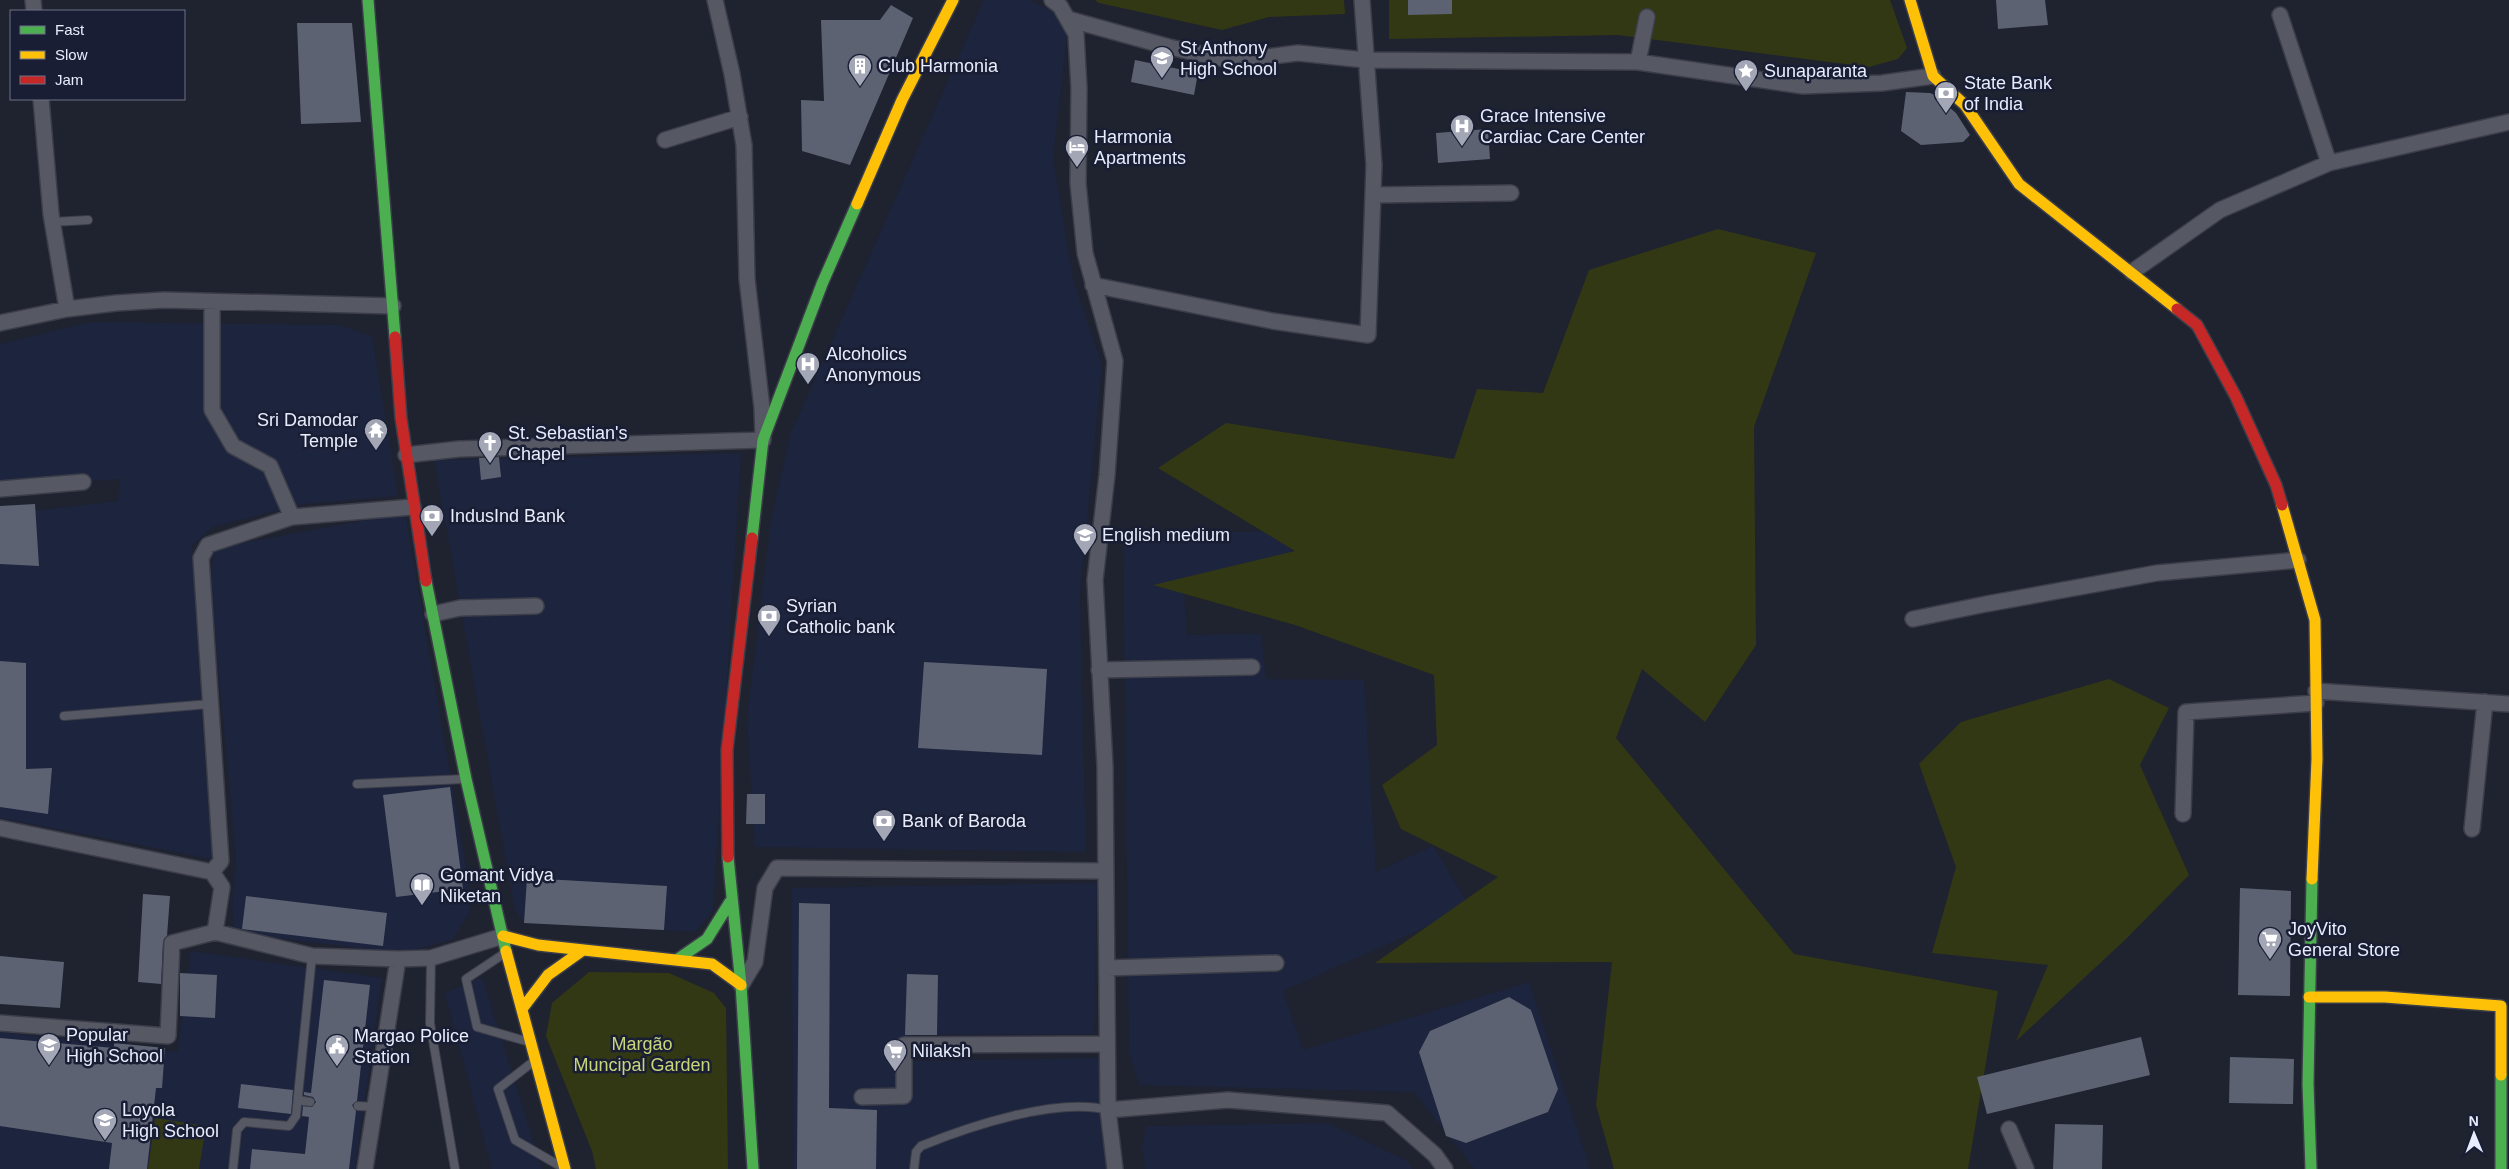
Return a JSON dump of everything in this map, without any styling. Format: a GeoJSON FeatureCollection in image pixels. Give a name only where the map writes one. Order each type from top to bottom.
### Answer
{"type":"FeatureCollection","features":[{"type":"Feature","properties":{"kind":"main road"},"geometry":{"type":"LineString","coordinates":[[368,0],[393,306],[400,418],[413,507],[432,614],[466,779],[506,952],[564,1168]]}},
{"type":"Feature","properties":{"kind":"main road"},"geometry":{"type":"LineString","coordinates":[[753,1169],[741,984],[730,902],[727,750],[763,440],[822,284],[902,100],[953,0]]}},
{"type":"Feature","properties":{"kind":"main road"},"geometry":{"type":"LineString","coordinates":[[1910,0],[1933,76],[1965,105],[2019,184],[2197,324],[2236,398],[2276,486],[2315,620],[2317,759],[2312,854],[2308,1084],[2311,1169]]}},
{"type":"Feature","properties":{"kind":"main road"},"geometry":{"type":"LineString","coordinates":[[678,959],[707,939],[730,902]]}},
{"type":"Feature","properties":{"kind":"main road"},"geometry":{"type":"LineString","coordinates":[[503,936],[538,946],[712,964],[741,984]]}},
{"type":"Feature","properties":{"kind":"main road"},"geometry":{"type":"LineString","coordinates":[[522,1008],[537,985],[564,962],[583,950]]}},
{"type":"Feature","properties":{"kind":"main road"},"geometry":{"type":"LineString","coordinates":[[2309,997],[2385,997],[2505,1006],[2505,1127],[2501,1169]]}},
{"type":"Feature","properties":{"kind":"street"},"geometry":{"type":"LineString","coordinates":[[406,455],[458,449],[763,440],[762,408],[747,279],[744,145],[732,74],[715,0]]}},
{"type":"Feature","properties":{"kind":"street"},"geometry":{"type":"LineString","coordinates":[[1052,0],[1060,6],[1076,34],[1078,183],[1084,253],[1115,361],[1107,475],[1095,580],[1105,766],[1108,1110],[1114,1169]]}},
{"type":"Feature","properties":{"kind":"street"},"geometry":{"type":"LineString","coordinates":[[1094,284],[1272,322],[1368,335],[1374,165],[1362,0]]}},
{"type":"Feature","properties":{"kind":"street"},"geometry":{"type":"LineString","coordinates":[[2280,15],[2329,163]]}},
{"type":"Feature","properties":{"kind":"street"},"geometry":{"type":"LineString","coordinates":[[1638,62],[1647,18]]}},
{"type":"Feature","properties":{"kind":"street"},"geometry":{"type":"LineString","coordinates":[[1068,19],[1170,47],[1233,60],[1298,53],[1365,60],[1638,62],[1803,86],[1882,83],[1933,76]]}},
{"type":"Feature","properties":{"kind":"street"},"geometry":{"type":"LineString","coordinates":[[41,100],[52,222],[67,308]]}},
{"type":"Feature","properties":{"kind":"street"},"geometry":{"type":"LineString","coordinates":[[666,140],[740,117]]}},
{"type":"Feature","properties":{"kind":"street"},"geometry":{"type":"LineString","coordinates":[[2132,272],[2220,210],[2329,163],[2509,122]]}},
{"type":"Feature","properties":{"kind":"street"},"geometry":{"type":"LineString","coordinates":[[1373,195],[1511,193]]}},
{"type":"Feature","properties":{"kind":"street"},"geometry":{"type":"LineString","coordinates":[[0,323],[67,308],[116,302],[393,306]]}},
{"type":"Feature","properties":{"kind":"street"},"geometry":{"type":"LineString","coordinates":[[212,302],[212,410],[234,446],[270,466],[292,517]]}},
{"type":"Feature","properties":{"kind":"street"},"geometry":{"type":"LineString","coordinates":[[0,489],[83,482]]}},
{"type":"Feature","properties":{"kind":"street"},"geometry":{"type":"LineString","coordinates":[[212,872],[222,861],[201,558],[208,545],[292,517],[413,507]]}},
{"type":"Feature","properties":{"kind":"street"},"geometry":{"type":"LineString","coordinates":[[1913,619],[2157,573],[2298,560]]}},
{"type":"Feature","properties":{"kind":"street"},"geometry":{"type":"LineString","coordinates":[[432,614],[460,608],[536,606]]}},
{"type":"Feature","properties":{"kind":"street"},"geometry":{"type":"LineString","coordinates":[[1099,670],[1252,667]]}},
{"type":"Feature","properties":{"kind":"street"},"geometry":{"type":"LineString","coordinates":[[2183,814],[2186,712],[2316,697],[2509,704]]}},
{"type":"Feature","properties":{"kind":"street"},"geometry":{"type":"LineString","coordinates":[[2472,829],[2485,702]]}},
{"type":"Feature","properties":{"kind":"street"},"geometry":{"type":"LineString","coordinates":[[0,828],[212,872],[222,887],[215,932]]}},
{"type":"Feature","properties":{"kind":"street"},"geometry":{"type":"LineString","coordinates":[[741,984],[755,962],[765,888],[777,868],[1106,871]]}},
{"type":"Feature","properties":{"kind":"street"},"geometry":{"type":"LineString","coordinates":[[0,1023],[168,1036],[172,943],[215,932],[312,956],[398,960],[431,958],[503,936]]}},
{"type":"Feature","properties":{"kind":"street"},"geometry":{"type":"LineString","coordinates":[[365,1169],[398,960]]}},
{"type":"Feature","properties":{"kind":"street"},"geometry":{"type":"LineString","coordinates":[[1107,968],[1276,963]]}},
{"type":"Feature","properties":{"kind":"street"},"geometry":{"type":"LineString","coordinates":[[862,1097],[904,1096],[904,1045],[1107,1044]]}},
{"type":"Feature","properties":{"kind":"street"},"geometry":{"type":"LineString","coordinates":[[1108,1110],[1228,1100],[1387,1114],[1435,1155],[1444,1169]]}},
{"type":"Feature","properties":{"kind":"street"},"geometry":{"type":"LineString","coordinates":[[2009,1129],[2026,1169]]}},
{"type":"Feature","properties":{"kind":"lane"},"geometry":{"type":"LineString","coordinates":[[52,222],[88,220]]}},
{"type":"Feature","properties":{"kind":"lane"},"geometry":{"type":"LineString","coordinates":[[64,716],[210,704]]}},
{"type":"Feature","properties":{"kind":"lane"},"geometry":{"type":"LineString","coordinates":[[357,784],[466,779]]}},
{"type":"Feature","properties":{"kind":"lane"},"geometry":{"type":"LineString","coordinates":[[506,952],[466,979],[477,1027],[531,1042]]}},
{"type":"Feature","properties":{"kind":"lane"},"geometry":{"type":"LineString","coordinates":[[233,1169],[239,1124],[244,1122],[290,1126],[296,1116],[312,956]]}},
{"type":"Feature","properties":{"kind":"lane"},"geometry":{"type":"LineString","coordinates":[[431,958],[430,1023],[455,1169]]}},
{"type":"Feature","properties":{"kind":"lane"},"geometry":{"type":"LineString","coordinates":[[535,1060],[498,1089],[515,1140],[564,1168]]}},
{"type":"Feature","properties":{"kind":"lane"},"geometry":{"type":"LineString","coordinates":[[298,1100],[310,1102]]}},
{"type":"Feature","properties":{"kind":"lane"},"geometry":{"type":"LineString","coordinates":[[358,1106],[376,1107]]}},
{"type":"Feature","properties":{"kind":"lane"},"geometry":{"type":"LineString","coordinates":[[914,1169],[916,1152],[921,1146],[974,1127],[1068,1106],[1093,1106],[1108,1110]]}},
{"type":"Feature","properties":{"kind":"shaded area"},"geometry":{"type":"Polygon","coordinates":[[[984,0],[1029,0],[1055,12],[1067,36],[1053,158],[1073,279],[1102,365],[1080,594],[1086,852],[755,847],[747,718],[771,519],[791,433],[984,0]]]}},
{"type":"Feature","properties":{"kind":"shaded area"},"geometry":{"type":"Polygon","coordinates":[[[90,322],[340,325],[372,336],[398,496],[303,504],[213,527],[192,545],[202,720],[213,859],[0,818],[0,515],[118,501],[120,479],[0,487],[0,344],[90,322]]]}},
{"type":"Feature","properties":{"kind":"shaded area"},"geometry":{"type":"Polygon","coordinates":[[[741,453],[713,911],[695,932],[524,922],[515,911],[434,460],[741,453]]]}},
{"type":"Feature","properties":{"kind":"shaded area"},"geometry":{"type":"Polygon","coordinates":[[[405,513],[471,895],[469,913],[452,940],[400,953],[235,933],[232,907],[236,858],[210,578],[215,548],[405,513]]]}},
{"type":"Feature","properties":{"kind":"shaded area"},"geometry":{"type":"Polygon","coordinates":[[[1291,531],[1292,580],[1184,584],[1186,635],[1261,634],[1266,679],[1364,680],[1376,872],[1433,846],[1470,907],[1283,991],[1303,1050],[1529,982],[1590,1169],[1475,1169],[1414,1092],[1139,1085],[1129,1052],[1123,534],[1291,531]]]}},
{"type":"Feature","properties":{"kind":"shaded area"},"geometry":{"type":"Polygon","coordinates":[[[1097,883],[1094,1034],[914,1035],[914,1061],[1101,1058],[1110,1169],[794,1169],[791,888],[1097,883]]]}},
{"type":"Feature","properties":{"kind":"shaded area"},"geometry":{"type":"Polygon","coordinates":[[[191,951],[382,978],[355,1169],[0,1169],[0,1032],[177,1052],[191,951]]]}},
{"type":"Feature","properties":{"kind":"shaded area"},"geometry":{"type":"Polygon","coordinates":[[[482,977],[542,1169],[492,1169],[445,993],[482,977]]]}},
{"type":"Feature","properties":{"kind":"shaded area"},"geometry":{"type":"Polygon","coordinates":[[[1328,1123],[1407,1161],[1413,1169],[1146,1169],[1142,1148],[1147,1126],[1328,1123]]]}},
{"type":"Feature","properties":{"kind":"green space"},"geometry":{"type":"Polygon","coordinates":[[[1095,0],[1344,0],[1345,14],[1269,17],[1222,30],[1099,3],[1095,0]]]}},
{"type":"Feature","properties":{"kind":"green space"},"geometry":{"type":"Polygon","coordinates":[[[1389,0],[1890,0],[1907,48],[1898,59],[1869,67],[1618,35],[1389,39],[1389,0]]]}},
{"type":"Feature","properties":{"kind":"green space"},"geometry":{"type":"Polygon","coordinates":[[[1718,229],[1816,253],[1754,427],[1756,645],[1705,722],[1642,669],[1616,738],[1794,954],[1998,991],[1968,1169],[1614,1169],[1596,1105],[1612,962],[1375,963],[1498,877],[1401,829],[1382,785],[1437,745],[1434,675],[1295,625],[1153,585],[1295,551],[1158,468],[1226,423],[1454,459],[1477,389],[1543,393],[1589,270],[1718,229]]]}},
{"type":"Feature","properties":{"kind":"green space"},"geometry":{"type":"Polygon","coordinates":[[[2109,679],[2169,708],[2140,765],[2189,875],[2125,940],[2016,1041],[2048,965],[1932,953],[1956,867],[1919,764],[1961,722],[2109,679]]]}},
{"type":"Feature","properties":{"kind":"green space","name":"Margão Muncipal Garden"},"geometry":{"type":"Polygon","coordinates":[[[589,972],[669,973],[714,993],[726,1008],[728,1169],[596,1169],[592,1151],[546,1036],[552,1003],[589,972]]]}},
{"type":"Feature","properties":{"kind":"green space"},"geometry":{"type":"Polygon","coordinates":[[[155,1118],[206,1126],[199,1169],[148,1169],[155,1118]]]}},
{"type":"Feature","properties":{"kind":"building"},"geometry":{"type":"Polygon","coordinates":[[[1408,0],[1452,0],[1452,14],[1408,15],[1408,0]]]}},
{"type":"Feature","properties":{"kind":"building"},"geometry":{"type":"Polygon","coordinates":[[[1996,0],[2045,0],[2048,25],[1998,29],[1996,0]]]}},
{"type":"Feature","properties":{"kind":"building","name":"Club Harmonia"},"geometry":{"type":"Polygon","coordinates":[[[891,5],[913,18],[850,165],[802,151],[801,100],[824,101],[821,20],[880,20],[891,5]]]}},
{"type":"Feature","properties":{"kind":"building"},"geometry":{"type":"Polygon","coordinates":[[[297,23],[352,23],[361,122],[301,124],[297,23]]]}},
{"type":"Feature","properties":{"kind":"building"},"geometry":{"type":"Polygon","coordinates":[[[1135,60],[1198,73],[1194,95],[1131,82],[1135,60]]]}},
{"type":"Feature","properties":{"kind":"building"},"geometry":{"type":"Polygon","coordinates":[[[1906,92],[1935,95],[1956,113],[1970,135],[1963,142],[1921,145],[1901,131],[1906,92]]]}},
{"type":"Feature","properties":{"kind":"building"},"geometry":{"type":"Polygon","coordinates":[[[1488,129],[1490,159],[1438,163],[1436,133],[1488,129]]]}},
{"type":"Feature","properties":{"kind":"building"},"geometry":{"type":"Polygon","coordinates":[[[499,457],[501,477],[481,480],[479,458],[499,457]]]}},
{"type":"Feature","properties":{"kind":"building"},"geometry":{"type":"Polygon","coordinates":[[[35,504],[39,566],[0,564],[0,506],[35,504]]]}},
{"type":"Feature","properties":{"kind":"building"},"geometry":{"type":"Polygon","coordinates":[[[0,661],[26,663],[26,769],[52,768],[48,814],[0,807],[0,661]]]}},
{"type":"Feature","properties":{"kind":"building"},"geometry":{"type":"Polygon","coordinates":[[[924,662],[1047,669],[1042,755],[918,748],[924,662]]]}},
{"type":"Feature","properties":{"kind":"building"},"geometry":{"type":"Polygon","coordinates":[[[450,787],[463,889],[396,897],[383,795],[450,787]]]}},
{"type":"Feature","properties":{"kind":"building"},"geometry":{"type":"Polygon","coordinates":[[[747,794],[765,794],[765,824],[746,824],[747,794]]]}},
{"type":"Feature","properties":{"kind":"building"},"geometry":{"type":"Polygon","coordinates":[[[527,878],[667,886],[664,930],[524,923],[527,878]]]}},
{"type":"Feature","properties":{"kind":"building"},"geometry":{"type":"Polygon","coordinates":[[[2240,888],[2291,891],[2290,996],[2238,995],[2240,888]]]}},
{"type":"Feature","properties":{"kind":"building"},"geometry":{"type":"Polygon","coordinates":[[[143,894],[170,896],[167,936],[163,943],[161,984],[138,982],[143,894]]]}},
{"type":"Feature","properties":{"kind":"building"},"geometry":{"type":"Polygon","coordinates":[[[246,896],[387,913],[383,946],[242,929],[246,896]]]}},
{"type":"Feature","properties":{"kind":"building"},"geometry":{"type":"Polygon","coordinates":[[[799,903],[830,904],[829,1108],[877,1110],[876,1169],[797,1169],[799,903]]]}},
{"type":"Feature","properties":{"kind":"building"},"geometry":{"type":"Polygon","coordinates":[[[0,956],[64,962],[60,1008],[0,1004],[0,956]]]}},
{"type":"Feature","properties":{"kind":"building"},"geometry":{"type":"Polygon","coordinates":[[[180,973],[217,975],[215,1018],[180,1016],[180,973]]]}},
{"type":"Feature","properties":{"kind":"building"},"geometry":{"type":"Polygon","coordinates":[[[907,974],[938,975],[937,1035],[905,1035],[907,974]]]}},
{"type":"Feature","properties":{"kind":"building","name":"Margao Police Station"},"geometry":{"type":"Polygon","coordinates":[[[324,980],[370,985],[357,1101],[352,1105],[356,1111],[349,1169],[250,1169],[252,1149],[305,1154],[309,1117],[302,1116],[303,1106],[312,1107],[316,1102],[313,1097],[304,1095],[304,1092],[311,1093],[324,980]]]}},
{"type":"Feature","properties":{"kind":"building"},"geometry":{"type":"Polygon","coordinates":[[[1509,997],[1531,1010],[1558,1089],[1548,1112],[1466,1143],[1446,1136],[1419,1052],[1430,1031],[1509,997]]]}},
{"type":"Feature","properties":{"kind":"building"},"geometry":{"type":"Polygon","coordinates":[[[2141,1037],[2150,1075],[1987,1114],[1977,1077],[2141,1037]]]}},
{"type":"Feature","properties":{"kind":"building"},"geometry":{"type":"Polygon","coordinates":[[[0,1038],[114,1048],[114,1043],[165,1048],[162,1088],[156,1088],[147,1169],[109,1169],[112,1143],[0,1126],[0,1038]]]}},
{"type":"Feature","properties":{"kind":"building"},"geometry":{"type":"Polygon","coordinates":[[[2230,1057],[2294,1059],[2293,1104],[2229,1103],[2230,1057]]]}},
{"type":"Feature","properties":{"kind":"building"},"geometry":{"type":"Polygon","coordinates":[[[241,1084],[293,1090],[291,1114],[238,1108],[241,1084]]]}},
{"type":"Feature","properties":{"kind":"building"},"geometry":{"type":"Polygon","coordinates":[[[2055,1124],[2103,1125],[2102,1169],[2053,1169],[2055,1124]]]}},
{"type":"Feature","properties":{"kind":"traffic: fast"},"geometry":{"type":"LineString","coordinates":[[368,0],[395,337]]}},
{"type":"Feature","properties":{"kind":"traffic: fast"},"geometry":{"type":"LineString","coordinates":[[752,538],[763,440],[822,284],[857,204]]}},
{"type":"Feature","properties":{"kind":"traffic: fast"},"geometry":{"type":"LineString","coordinates":[[426,581],[466,779],[506,951]]}},
{"type":"Feature","properties":{"kind":"traffic: fast"},"geometry":{"type":"LineString","coordinates":[[728,857],[741,985],[753,1169]]}},
{"type":"Feature","properties":{"kind":"traffic: fast"},"geometry":{"type":"LineString","coordinates":[[2311,1169],[2308,1084],[2312,879]]}},
{"type":"Feature","properties":{"kind":"traffic: fast"},"geometry":{"type":"LineString","coordinates":[[678,959],[707,939],[730,902]]}},
{"type":"Feature","properties":{"kind":"traffic: fast"},"geometry":{"type":"LineString","coordinates":[[2501,1075],[2501,1169]]}},
{"type":"Feature","properties":{"kind":"traffic: slow"},"geometry":{"type":"LineString","coordinates":[[857,204],[902,100],[953,0]]}},
{"type":"Feature","properties":{"kind":"traffic: slow"},"geometry":{"type":"LineString","coordinates":[[1910,0],[1933,76],[1965,105],[2019,184],[2177,309]]}},
{"type":"Feature","properties":{"kind":"traffic: slow"},"geometry":{"type":"LineString","coordinates":[[2282,505],[2315,620],[2317,759],[2312,879]]}},
{"type":"Feature","properties":{"kind":"traffic: slow"},"geometry":{"type":"LineString","coordinates":[[503,936],[538,945],[712,964],[741,985]]}},
{"type":"Feature","properties":{"kind":"traffic: slow"},"geometry":{"type":"LineString","coordinates":[[522,1009],[548,975],[583,950]]}},
{"type":"Feature","properties":{"kind":"traffic: slow"},"geometry":{"type":"LineString","coordinates":[[506,951],[565,1169]]}},
{"type":"Feature","properties":{"kind":"traffic: slow"},"geometry":{"type":"LineString","coordinates":[[2309,997],[2385,997],[2501,1006],[2501,1075]]}},
{"type":"Feature","properties":{"kind":"traffic: jam"},"geometry":{"type":"LineString","coordinates":[[2177,309],[2197,325],[2236,397],[2276,485],[2282,505]]}},
{"type":"Feature","properties":{"kind":"traffic: jam"},"geometry":{"type":"LineString","coordinates":[[395,337],[401,418],[426,581]]}},
{"type":"Feature","properties":{"kind":"traffic: jam"},"geometry":{"type":"LineString","coordinates":[[728,857],[727,750],[752,538]]}},
{"type":"Feature","properties":{"kind":"place","name":"St Anthony High School"},"geometry":{"type":"Point","coordinates":[1162,79]}},
{"type":"Feature","properties":{"kind":"place","name":"Club Harmonia"},"geometry":{"type":"Point","coordinates":[860,87]}},
{"type":"Feature","properties":{"kind":"place","name":"Sunaparanta"},"geometry":{"type":"Point","coordinates":[1746,92]}},
{"type":"Feature","properties":{"kind":"place","name":"State Bank of India"},"geometry":{"type":"Point","coordinates":[1946,114]}},
{"type":"Feature","properties":{"kind":"place","name":"Grace Intensive Cardiac Care Center"},"geometry":{"type":"Point","coordinates":[1462,147]}},
{"type":"Feature","properties":{"kind":"place","name":"Harmonia Apartments"},"geometry":{"type":"Point","coordinates":[1077,168]}},
{"type":"Feature","properties":{"kind":"place","name":"Alcoholics Anonymous"},"geometry":{"type":"Point","coordinates":[808,385]}},
{"type":"Feature","properties":{"kind":"place","name":"Sri Damodar Temple"},"geometry":{"type":"Point","coordinates":[376,451]}},
{"type":"Feature","properties":{"kind":"place","name":"St. Sebastian's Chapel"},"geometry":{"type":"Point","coordinates":[490,464]}},
{"type":"Feature","properties":{"kind":"place","name":"IndusInd Bank"},"geometry":{"type":"Point","coordinates":[432,537]}},
{"type":"Feature","properties":{"kind":"place","name":"English medium"},"geometry":{"type":"Point","coordinates":[1085,556]}},
{"type":"Feature","properties":{"kind":"place","name":"Syrian Catholic bank"},"geometry":{"type":"Point","coordinates":[769,637]}},
{"type":"Feature","properties":{"kind":"place","name":"Bank of Baroda"},"geometry":{"type":"Point","coordinates":[884,842]}},
{"type":"Feature","properties":{"kind":"place","name":"Gomant Vidya Niketan"},"geometry":{"type":"Point","coordinates":[422,906]}},
{"type":"Feature","properties":{"kind":"place","name":"JoyVito General Store"},"geometry":{"type":"Point","coordinates":[2270,960]}},
{"type":"Feature","properties":{"kind":"place","name":"Popular High School"},"geometry":{"type":"Point","coordinates":[49,1066]}},
{"type":"Feature","properties":{"kind":"place","name":"Margao Police Station"},"geometry":{"type":"Point","coordinates":[337,1067]}},
{"type":"Feature","properties":{"kind":"place","name":"Nilaksh"},"geometry":{"type":"Point","coordinates":[895,1072]}},
{"type":"Feature","properties":{"kind":"place","name":"Loyola High School"},"geometry":{"type":"Point","coordinates":[105,1141]}}]}
